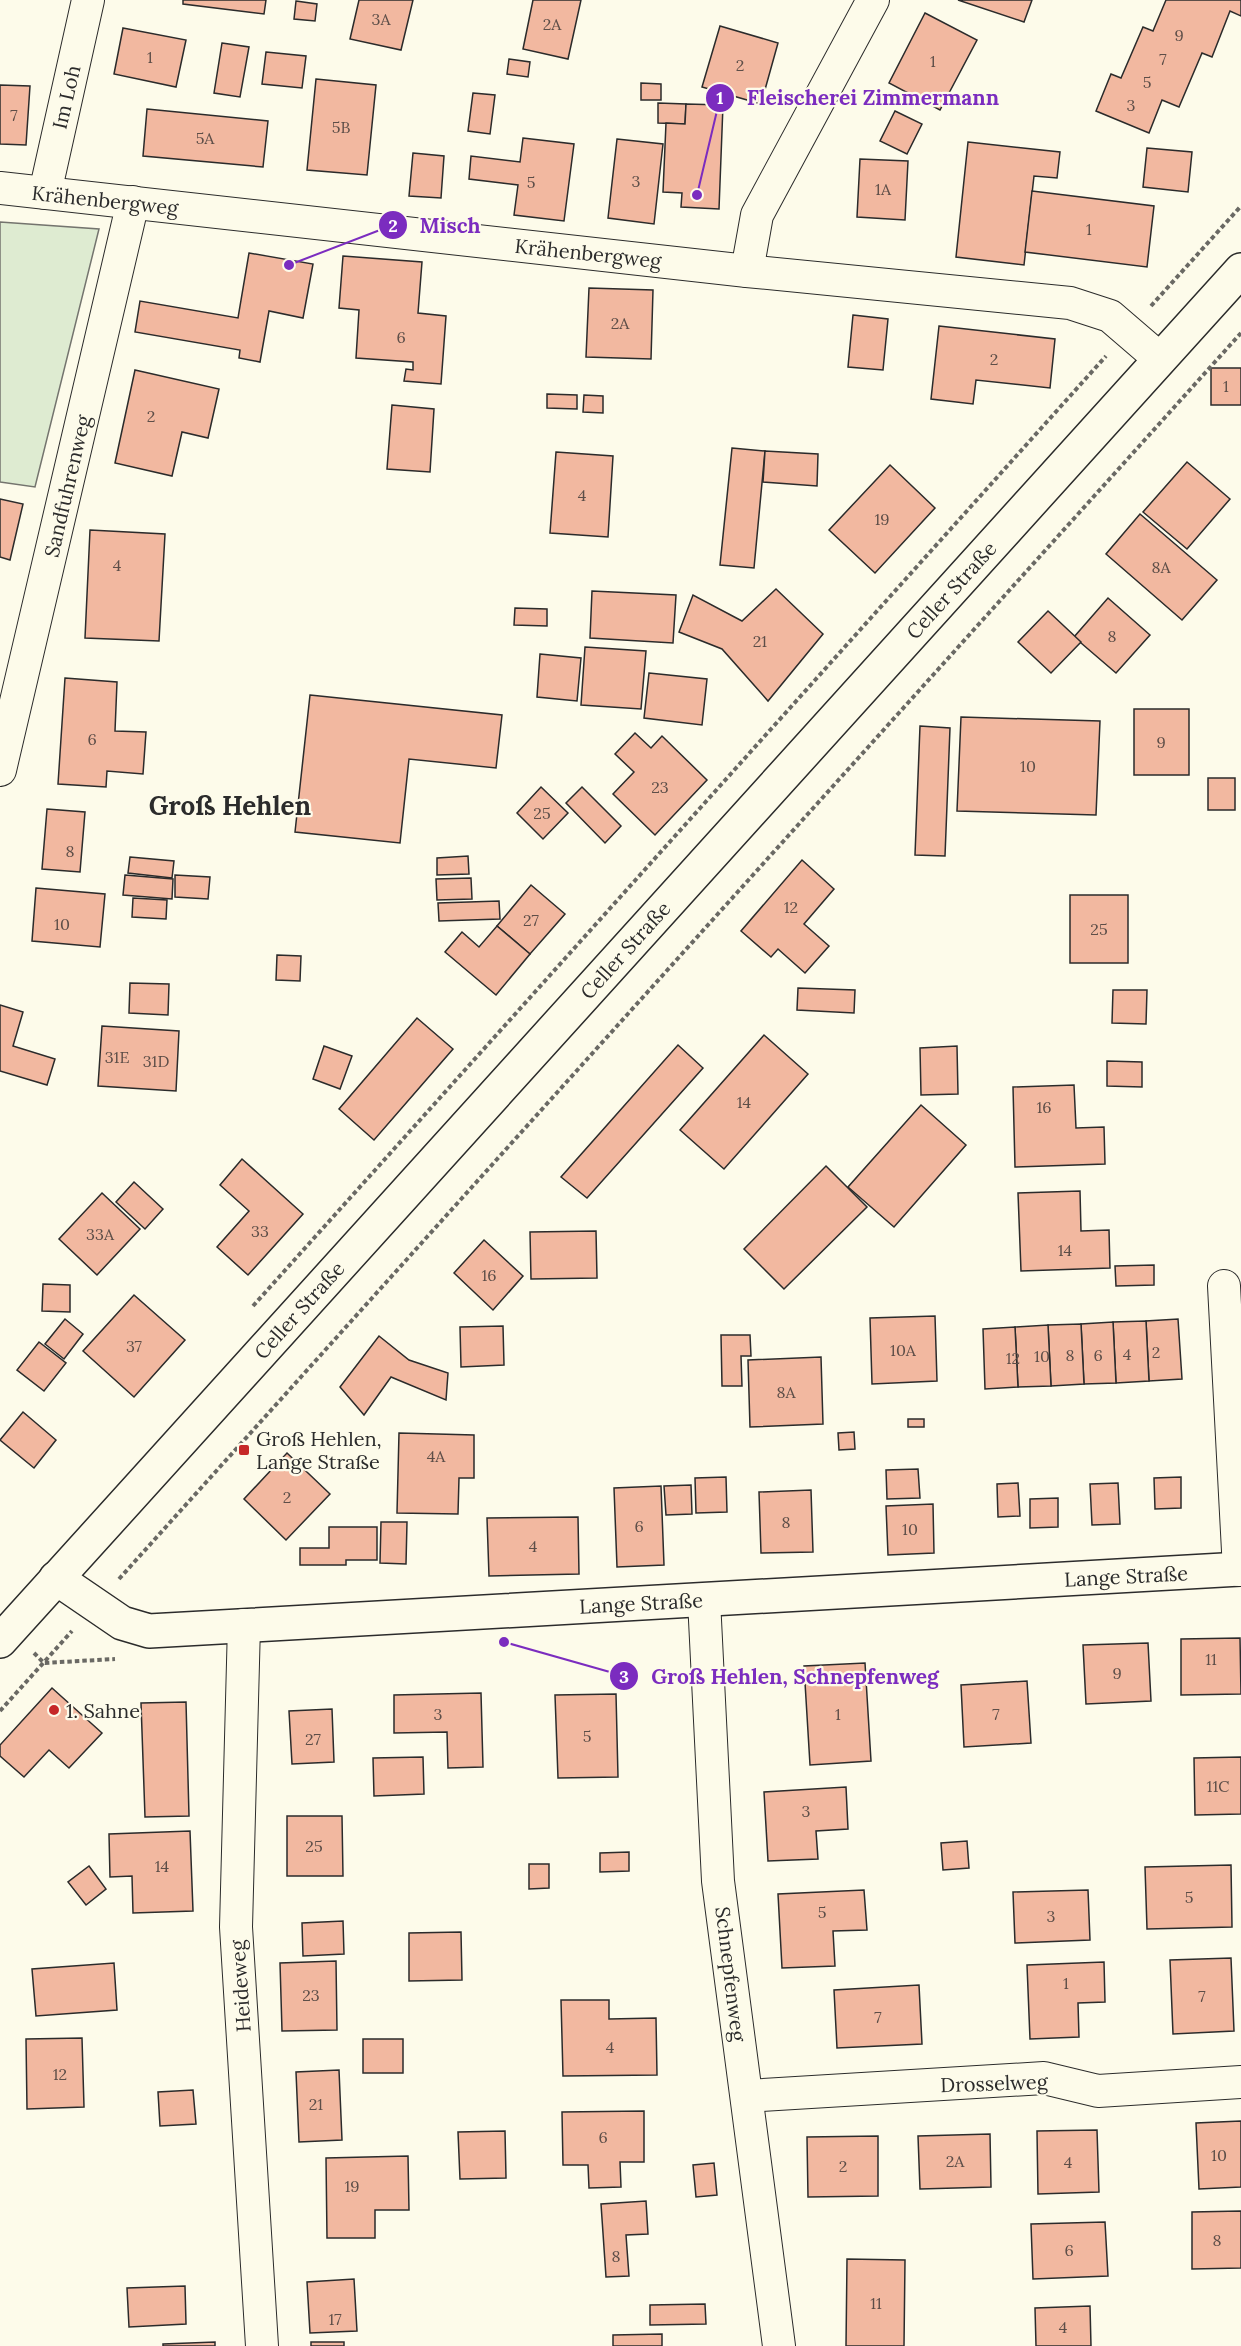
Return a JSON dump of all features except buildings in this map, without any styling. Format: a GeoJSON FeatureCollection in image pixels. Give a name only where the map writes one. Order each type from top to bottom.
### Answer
{"type":"FeatureCollection","features":[{"type":"Feature","properties":{"kind":"main road","name":"Celler Straße"},"geometry":{"type":"LineString","coordinates":[[5,1636],[1241,270]]}},
{"type":"Feature","properties":{"kind":"main road","name":"Lange Straße"},"geometry":{"type":"LineString","coordinates":[[56,1578],[122,1623],[149,1631],[1240,1570]]}},
{"type":"Feature","properties":{"kind":"street","name":"Im Loh"},"geometry":{"type":"LineString","coordinates":[[45,193],[88,0]]}},
{"type":"Feature","properties":{"kind":"street"},"geometry":{"type":"LineString","coordinates":[[747,271],[757,215],[873,0]]}},
{"type":"Feature","properties":{"kind":"street","name":"Krähenbergweg"},"geometry":{"type":"LineString","coordinates":[[0,188],[747,271],[1070,303],[1110,316],[1160,359]]}},
{"type":"Feature","properties":{"kind":"street","name":"Sandfuhrenweg"},"geometry":{"type":"LineString","coordinates":[[0,770],[133,202]]}},
{"type":"Feature","properties":{"kind":"street"},"geometry":{"type":"LineString","coordinates":[[1224,1286],[1240,1570]]}},
{"type":"Feature","properties":{"kind":"street","name":"Schnepfenweg"},"geometry":{"type":"LineString","coordinates":[[704,1600],[718,1881],[779,2346]]}},
{"type":"Feature","properties":{"kind":"street","name":"Heideweg"},"geometry":{"type":"LineString","coordinates":[[244,1625],[236,1927],[262,2346]]}},
{"type":"Feature","properties":{"kind":"street","name":"Drosselweg"},"geometry":{"type":"LineString","coordinates":[[747,2096],[1044,2078],[1098,2091],[1241,2082]]}},
{"type":"Feature","properties":{"kind":"path"},"geometry":{"type":"LineString","coordinates":[[1214,236],[1241,206]]}},
{"type":"Feature","properties":{"kind":"path"},"geometry":{"type":"LineString","coordinates":[[172,1520],[1241,333]]}},
{"type":"Feature","properties":{"kind":"path"},"geometry":{"type":"LineString","coordinates":[[250,1308],[1032,437]]}},
{"type":"Feature","properties":{"kind":"path"},"geometry":{"type":"LineString","coordinates":[[0,1711],[44,1663],[135,1658],[149,1631]]}},
{"type":"Feature","properties":{"kind":"green space"},"geometry":{"type":"Polygon","coordinates":[[[0,222],[99,229],[35,487],[0,482],[0,222]]]}},
{"type":"Feature","properties":{"kind":"place","name":"Fleischerei Zimmermann"},"geometry":{"type":"Point","coordinates":[697,195]}},
{"type":"Feature","properties":{"kind":"place","name":"Misch"},"geometry":{"type":"Point","coordinates":[289,265]}},
{"type":"Feature","properties":{"kind":"place","name":"Groß Hehlen, Lange Straße"},"geometry":{"type":"Point","coordinates":[244,1450]}},
{"type":"Feature","properties":{"kind":"place","name":"Groß Hehlen, Schnepfenweg"},"geometry":{"type":"Point","coordinates":[504,1642]}},
{"type":"Feature","properties":{"kind":"place","name":"1. Sahne"},"geometry":{"type":"Point","coordinates":[54,1710]}},
{"type":"Feature","properties":{"kind":"district","name":"Groß Hehlen"},"geometry":{"type":"Point","coordinates":[230,805]}}]}
